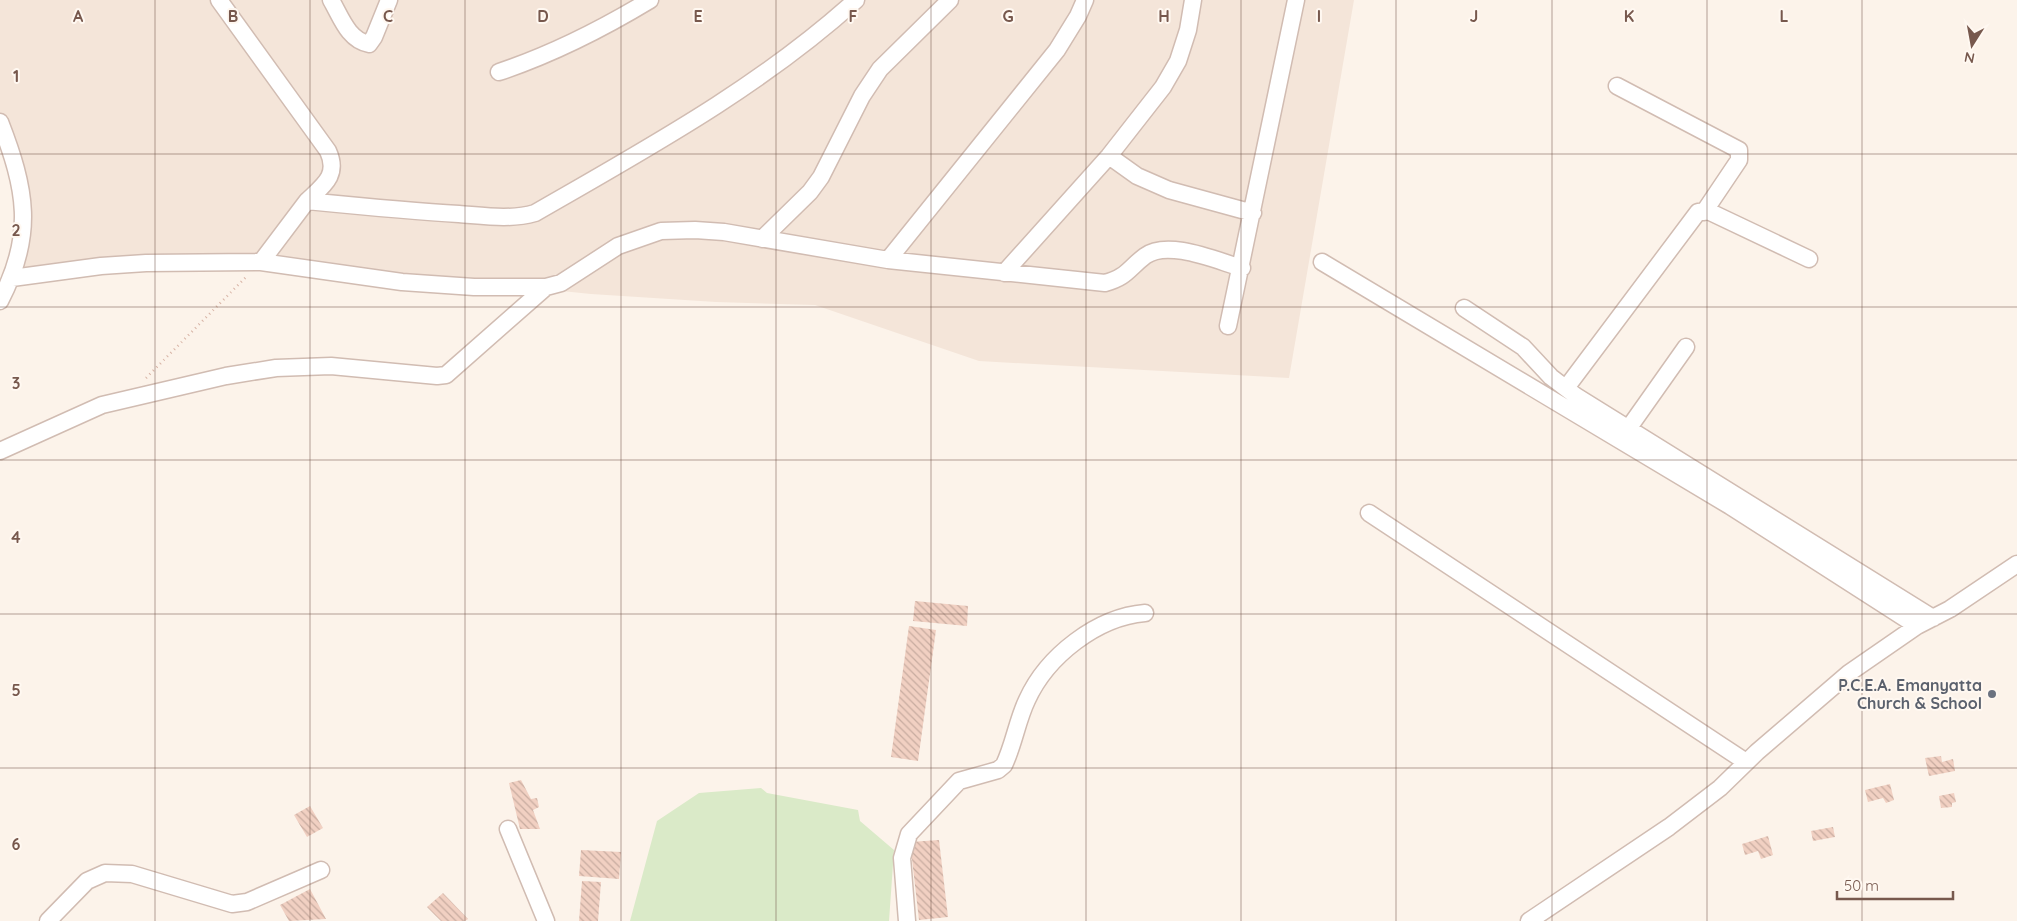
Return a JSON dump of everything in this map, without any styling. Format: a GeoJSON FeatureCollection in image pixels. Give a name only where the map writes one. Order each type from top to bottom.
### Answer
{"type":"FeatureCollection","features":[{"type":"Feature","properties":{"kind":"street"},"geometry":{"type":"LineString","coordinates":[[219,0],[328,151],[333,162],[332,172],[324,184],[307,201],[262,262]]}},
{"type":"Feature","properties":{"kind":"street"},"geometry":{"type":"LineString","coordinates":[[331,0],[350,34],[360,42],[369,44],[388,0]]}},
{"type":"Feature","properties":{"kind":"street"},"geometry":{"type":"LineString","coordinates":[[500,72],[532,61],[604,27],[650,0]]}},
{"type":"Feature","properties":{"kind":"street"},"geometry":{"type":"LineString","coordinates":[[307,201],[401,211],[502,217],[521,217],[535,213],[686,125],[760,76],[856,0]]}},
{"type":"Feature","properties":{"kind":"street"},"geometry":{"type":"LineString","coordinates":[[762,239],[810,192],[821,177],[862,96],[880,69],[950,0]]}},
{"type":"Feature","properties":{"kind":"street"},"geometry":{"type":"LineString","coordinates":[[888,260],[1057,50],[1078,16],[1085,0]]}},
{"type":"Feature","properties":{"kind":"street"},"geometry":{"type":"LineString","coordinates":[[1004,273],[1109,156],[1163,87],[1178,61],[1188,30],[1192,0]]}},
{"type":"Feature","properties":{"kind":"street"},"geometry":{"type":"LineString","coordinates":[[1228,326],[1242,268],[1296,0]]}},
{"type":"Feature","properties":{"kind":"street"},"geometry":{"type":"LineString","coordinates":[[1617,86],[1739,150],[1739,160],[1704,212]]}},
{"type":"Feature","properties":{"kind":"street"},"geometry":{"type":"LineString","coordinates":[[0,301],[12,278],[23,238],[22,201],[14,156],[1,130]]}},
{"type":"Feature","properties":{"kind":"street"},"geometry":{"type":"LineString","coordinates":[[1109,156],[1137,176],[1168,190],[1253,213]]}},
{"type":"Feature","properties":{"kind":"street"},"geometry":{"type":"LineString","coordinates":[[1566,388],[1690,219],[1698,212],[1708,211],[1809,259]]}},
{"type":"Feature","properties":{"kind":"street"},"geometry":{"type":"LineString","coordinates":[[12,278],[101,266],[146,263],[262,262],[402,282],[474,287],[546,287],[561,283],[618,246],[661,231],[724,232],[888,260],[1104,283],[1119,279],[1146,255],[1164,249],[1182,251],[1242,268]]}},
{"type":"Feature","properties":{"kind":"street"},"geometry":{"type":"LineString","coordinates":[[1322,262],[1730,506],[1917,626]]}},
{"type":"Feature","properties":{"kind":"street"},"geometry":{"type":"LineString","coordinates":[[0,451],[102,405],[242,373],[313,365],[437,376],[446,375],[546,287]]}},
{"type":"Feature","properties":{"kind":"street"},"geometry":{"type":"LineString","coordinates":[[1464,308],[1524,347],[1551,377],[1628,429],[1933,618]]}},
{"type":"Feature","properties":{"kind":"street"},"geometry":{"type":"LineString","coordinates":[[1628,429],[1686,346]]}},
{"type":"Feature","properties":{"kind":"street"},"geometry":{"type":"LineString","coordinates":[[1369,513],[1746,762]]}},
{"type":"Feature","properties":{"kind":"street"},"geometry":{"type":"LineString","coordinates":[[1529,921],[1669,827],[1720,788],[1746,762],[1849,673],[1917,626],[1950,609],[2017,564]]}},
{"type":"Feature","properties":{"kind":"street"},"geometry":{"type":"LineString","coordinates":[[907,921],[902,858],[910,834],[959,780],[998,770],[1004,765],[1027,700],[1044,672],[1097,628],[1129,615],[1146,614]]}},
{"type":"Feature","properties":{"kind":"street"},"geometry":{"type":"LineString","coordinates":[[508,829],[546,921]]}},
{"type":"Feature","properties":{"kind":"street"},"geometry":{"type":"LineString","coordinates":[[48,921],[87,881],[105,873],[132,874],[232,904],[248,902],[321,870]]}},
{"type":"Feature","properties":{"kind":"path"},"geometry":{"type":"LineString","coordinates":[[145,379],[262,262]]}},
{"type":"Feature","properties":{"kind":"shaded area"},"geometry":{"type":"Polygon","coordinates":[[[0,0],[1354,0],[1289,378],[979,361],[815,305],[716,302],[591,294],[264,261],[6,273],[17,240],[13,192],[7,155],[0,139],[0,0]]]}},
{"type":"Feature","properties":{"kind":"green space"},"geometry":{"type":"Polygon","coordinates":[[[761,788],[767,793],[858,810],[860,821],[894,850],[889,921],[630,921],[657,821],[699,793],[761,788]]]}},
{"type":"Feature","properties":{"kind":"building"},"geometry":{"type":"Polygon","coordinates":[[[915,601],[968,606],[967,626],[913,621],[915,601]]]}},
{"type":"Feature","properties":{"kind":"building"},"geometry":{"type":"Polygon","coordinates":[[[909,626],[936,630],[918,761],[891,757],[909,626]]]}},
{"type":"Feature","properties":{"kind":"building"},"geometry":{"type":"Polygon","coordinates":[[[1941,756],[1942,762],[1953,759],[1955,771],[1929,776],[1925,758],[1941,756]]]}},
{"type":"Feature","properties":{"kind":"building"},"geometry":{"type":"Polygon","coordinates":[[[521,780],[531,799],[537,798],[539,807],[533,810],[540,829],[520,829],[509,783],[521,780]]]}},
{"type":"Feature","properties":{"kind":"building"},"geometry":{"type":"Polygon","coordinates":[[[1890,784],[1894,800],[1886,803],[1883,798],[1868,802],[1865,790],[1890,784]]]}},
{"type":"Feature","properties":{"kind":"building"},"geometry":{"type":"Polygon","coordinates":[[[1954,793],[1956,802],[1952,803],[1952,807],[1941,808],[1939,796],[1954,793]]]}},
{"type":"Feature","properties":{"kind":"building"},"geometry":{"type":"Polygon","coordinates":[[[310,806],[323,828],[307,837],[294,815],[310,806]]]}},
{"type":"Feature","properties":{"kind":"building"},"geometry":{"type":"Polygon","coordinates":[[[1833,827],[1835,837],[1813,841],[1811,831],[1833,827]]]}},
{"type":"Feature","properties":{"kind":"building"},"geometry":{"type":"Polygon","coordinates":[[[1768,836],[1773,855],[1761,859],[1758,851],[1745,855],[1742,844],[1768,836]]]}},
{"type":"Feature","properties":{"kind":"building"},"geometry":{"type":"Polygon","coordinates":[[[939,840],[948,917],[919,920],[910,842],[939,840]]]}},
{"type":"Feature","properties":{"kind":"building"},"geometry":{"type":"Polygon","coordinates":[[[581,850],[621,852],[619,879],[579,876],[581,850]]]}},
{"type":"Feature","properties":{"kind":"building"},"geometry":{"type":"Polygon","coordinates":[[[582,881],[601,882],[598,921],[579,921],[582,881]]]}},
{"type":"Feature","properties":{"kind":"building"},"geometry":{"type":"Polygon","coordinates":[[[310,889],[326,919],[289,921],[280,905],[310,889]]]}},
{"type":"Feature","properties":{"kind":"building"},"geometry":{"type":"Polygon","coordinates":[[[443,893],[468,919],[465,921],[441,921],[427,907],[443,893]]]}},
{"type":"Feature","properties":{"kind":"place","name":"P.C.E.A. Emanyatta Church & School"},"geometry":{"type":"Point","coordinates":[1992,694]}}]}
